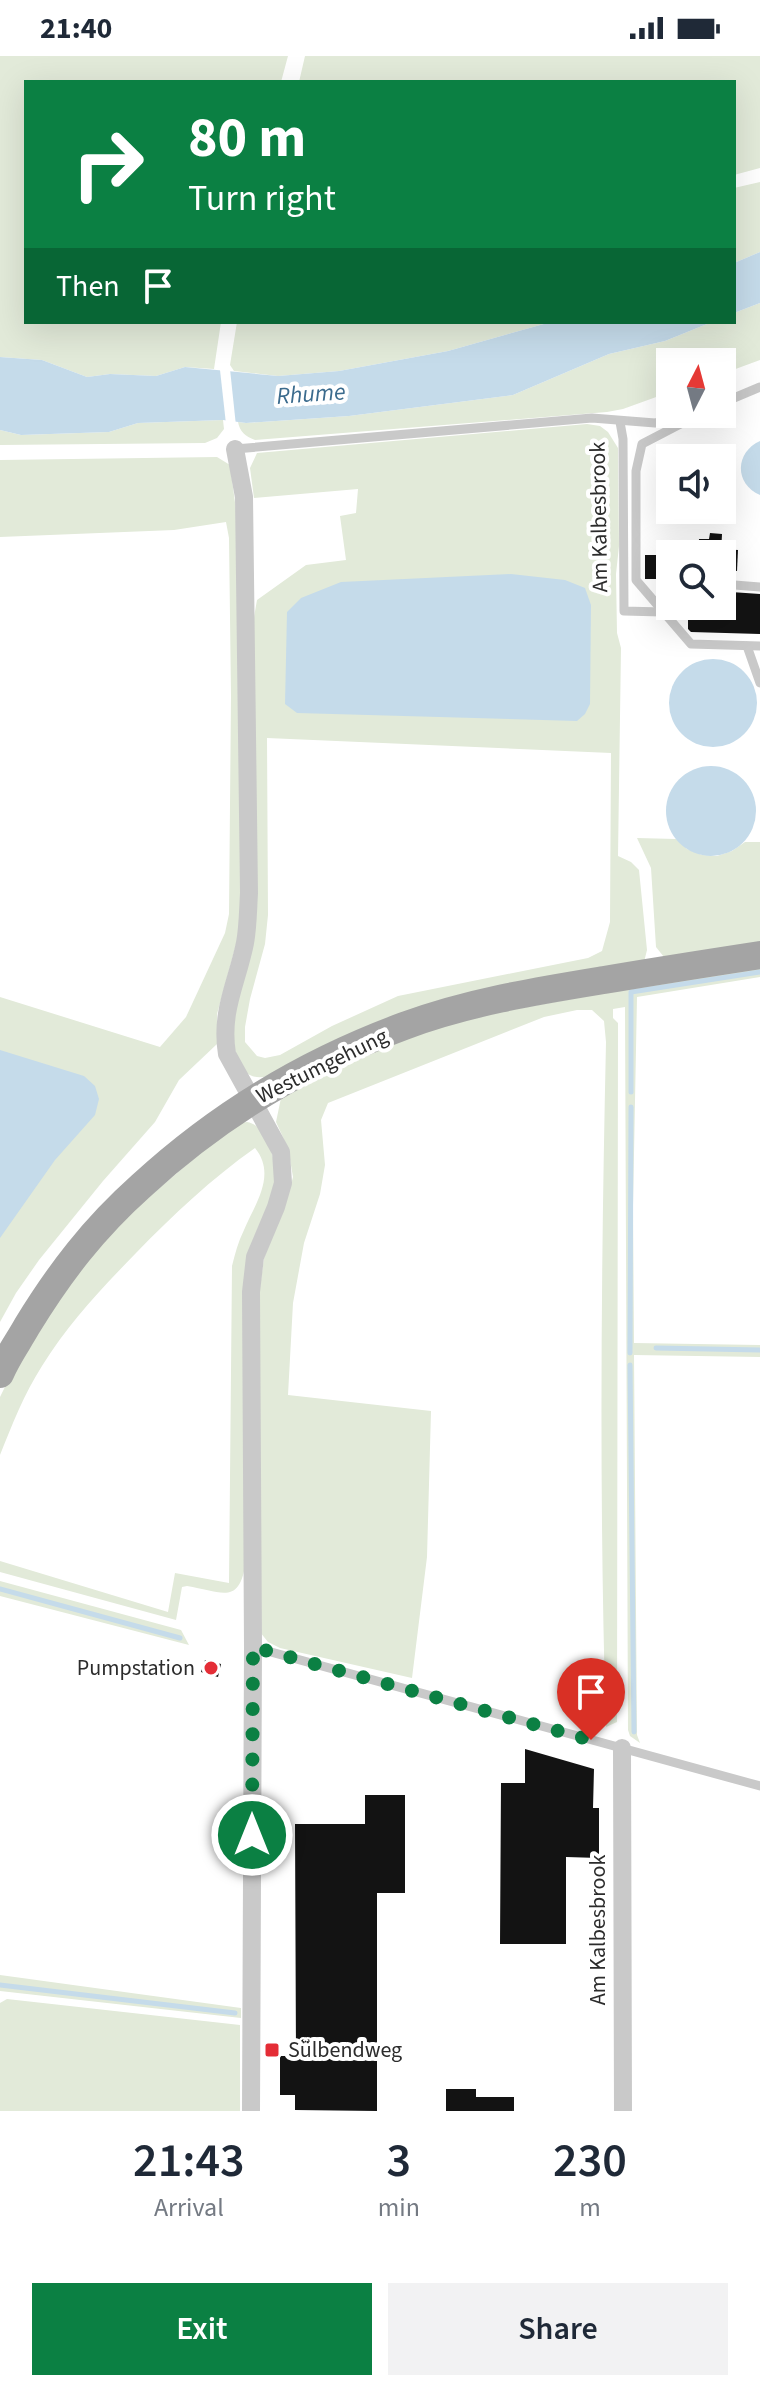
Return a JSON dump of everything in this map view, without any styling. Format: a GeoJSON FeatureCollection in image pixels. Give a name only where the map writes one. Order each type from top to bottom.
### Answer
{"type":"FeatureCollection","features":[{"type":"Feature","properties":{"kind":"main road","name":"Westumgehung"},"geometry":{"type":"LineString","coordinates":[[0,1374],[68,1263],[98,1226],[174,1156],[253,1099],[348,1049],[435,1016],[536,991],[760,955]]}},
{"type":"Feature","properties":{"kind":"street"},"geometry":{"type":"LineString","coordinates":[[235,449],[244,497],[249,893],[246,938],[230,992],[224,1037],[227,1054],[281,1152],[283,1183],[255,1257],[251,1292],[251,2111]]}},
{"type":"Feature","properties":{"kind":"street","name":"Am Kalbesbrook"},"geometry":{"type":"LineString","coordinates":[[622,1748],[623,2111]]}},
{"type":"Feature","properties":{"kind":"lane"},"geometry":{"type":"LineString","coordinates":[[736,397],[760,387]]}},
{"type":"Feature","properties":{"kind":"lane"},"geometry":{"type":"LineString","coordinates":[[235,449],[592,418],[656,423]]}},
{"type":"Feature","properties":{"kind":"lane","name":"Am Kalbesbrook"},"geometry":{"type":"LineString","coordinates":[[620,422],[623,439],[624,611],[656,612]]}},
{"type":"Feature","properties":{"kind":"lane"},"geometry":{"type":"LineString","coordinates":[[656,605],[636,580],[636,471],[642,444],[675,428]]}},
{"type":"Feature","properties":{"kind":"lane"},"geometry":{"type":"LineString","coordinates":[[736,585],[760,587]]}},
{"type":"Feature","properties":{"kind":"lane"},"geometry":{"type":"LineString","coordinates":[[669,620],[691,644],[760,646]]}},
{"type":"Feature","properties":{"kind":"lane"},"geometry":{"type":"LineString","coordinates":[[747,646],[760,683]]}},
{"type":"Feature","properties":{"kind":"lane"},"geometry":{"type":"LineString","coordinates":[[253,1647],[760,1786]]}},
{"type":"Feature","properties":{"kind":"green space"},"geometry":{"type":"Polygon","coordinates":[[[0,56],[288,56],[282,80],[24,80],[24,324],[221,324],[214,369],[185,367],[156,376],[110,374],[87,377],[42,360],[0,357],[0,56]]]}},
{"type":"Feature","properties":{"kind":"green space"},"geometry":{"type":"Polygon","coordinates":[[[305,56],[760,56],[760,168],[736,174],[736,80],[299,80],[305,56]]]}},
{"type":"Feature","properties":{"kind":"green space"},"geometry":{"type":"Polygon","coordinates":[[[760,182],[760,252],[736,262],[736,188],[760,182]]]}},
{"type":"Feature","properties":{"kind":"green space"},"geometry":{"type":"Polygon","coordinates":[[[760,303],[760,360],[736,369],[736,348],[656,348],[656,397],[623,409],[255,440],[244,433],[238,422],[349,416],[513,395],[609,354],[665,341],[707,324],[736,324],[736,312],[760,303]]]}},
{"type":"Feature","properties":{"kind":"green space"},"geometry":{"type":"Polygon","coordinates":[[[237,324],[544,324],[448,351],[339,371],[278,376],[234,371],[230,365],[237,324]]]}},
{"type":"Feature","properties":{"kind":"green space"},"geometry":{"type":"Polygon","coordinates":[[[223,420],[224,429],[217,438],[205,443],[0,445],[0,430],[21,435],[109,432],[138,423],[223,420]]]}},
{"type":"Feature","properties":{"kind":"green space"},"geometry":{"type":"Polygon","coordinates":[[[587,424],[600,426],[608,432],[618,448],[619,546],[616,574],[617,633],[621,648],[618,856],[639,870],[647,950],[644,962],[268,1076],[255,1077],[245,1071],[239,1061],[233,1034],[257,600],[306,565],[346,560],[340,516],[356,513],[358,489],[254,498],[250,468],[257,453],[587,424]],[[267,738],[268,915],[265,944],[250,999],[245,1042],[257,1056],[280,1055],[332,1026],[398,996],[588,958],[602,951],[610,922],[611,753],[267,738]]]}},
{"type":"Feature","properties":{"kind":"green space"},"geometry":{"type":"Polygon","coordinates":[[[217,457],[230,465],[236,510],[242,847],[240,930],[217,1014],[217,1044],[179,1080],[155,1122],[39,1260],[0,1322],[0,997],[160,1047],[186,1017],[225,933],[229,914],[231,696],[229,538],[226,522],[174,530],[0,537],[0,460],[217,457]]]}},
{"type":"Feature","properties":{"kind":"green space"},"geometry":{"type":"Polygon","coordinates":[[[637,838],[676,839],[687,849],[702,855],[717,856],[745,842],[760,842],[760,945],[664,957],[656,947],[651,868],[637,838]]]}},
{"type":"Feature","properties":{"kind":"green space"},"geometry":{"type":"Polygon","coordinates":[[[760,964],[760,977],[637,997],[634,1343],[760,1345],[760,1357],[634,1355],[637,1735],[640,1743],[630,1736],[628,1730],[625,1007],[613,1009],[613,1018],[618,1023],[617,1722],[606,1727],[602,1556],[606,1042],[604,1021],[592,1010],[544,1017],[328,1103],[321,1120],[325,1165],[320,1194],[304,1243],[293,1303],[288,1395],[431,1411],[427,1557],[412,1678],[280,1648],[268,1642],[260,1632],[259,1294],[264,1258],[293,1177],[288,1148],[276,1122],[281,1098],[370,1053],[451,1021],[760,964]]]}},
{"type":"Feature","properties":{"kind":"green space"},"geometry":{"type":"Polygon","coordinates":[[[247,1122],[257,1127],[266,1139],[275,1174],[270,1201],[247,1258],[246,1560],[239,1584],[234,1590],[220,1593],[182,1587],[176,1620],[0,1572],[0,1561],[168,1612],[175,1573],[229,1583],[232,1266],[264,1179],[261,1158],[255,1148],[164,1225],[74,1321],[36,1377],[0,1455],[0,1397],[31,1334],[112,1229],[206,1148],[240,1123],[247,1122]]]}},
{"type":"Feature","properties":{"kind":"green space"},"geometry":{"type":"Polygon","coordinates":[[[0,1581],[181,1630],[189,1645],[0,1596],[0,1581]]]}},
{"type":"Feature","properties":{"kind":"green space"},"geometry":{"type":"Polygon","coordinates":[[[0,1975],[241,2008],[241,2018],[0,1991],[0,1975]]]}},
{"type":"Feature","properties":{"kind":"green space"},"geometry":{"type":"Polygon","coordinates":[[[7,1999],[240,2025],[240,2111],[0,2111],[0,2003],[7,1999]]]}},
{"type":"Feature","properties":{"kind":"water"},"geometry":{"type":"Polygon","coordinates":[[[760,252],[760,303],[736,312],[736,262],[760,252]]]}},
{"type":"Feature","properties":{"kind":"water","name":"Rhume"},"geometry":{"type":"Polygon","coordinates":[[[544,324],[707,324],[665,341],[609,354],[513,395],[349,416],[246,423],[223,420],[138,423],[109,432],[21,435],[0,430],[0,357],[42,360],[87,377],[110,374],[156,376],[185,367],[278,376],[339,371],[448,351],[544,324]]]}},
{"type":"Feature","properties":{"kind":"water"},"geometry":{"type":"Polygon","coordinates":[[[760,441],[760,495],[746,483],[741,468],[746,453],[760,441]]]}},
{"type":"Feature","properties":{"kind":"water"},"geometry":{"type":"Polygon","coordinates":[[[511,574],[565,580],[585,588],[591,605],[590,704],[577,721],[297,713],[285,704],[287,612],[301,598],[341,582],[511,574]]]}},
{"type":"Feature","properties":{"kind":"water"},"geometry":{"type":"Polygon","coordinates":[[[704,659],[722,659],[738,666],[750,678],[757,694],[757,712],[750,728],[738,740],[722,747],[704,747],[688,740],[676,728],[669,712],[669,694],[676,678],[688,666],[704,659]]]}},
{"type":"Feature","properties":{"kind":"water"},"geometry":{"type":"Polygon","coordinates":[[[711,766],[728,769],[743,779],[753,794],[756,811],[753,828],[743,843],[728,853],[711,856],[694,853],[679,843],[669,828],[666,811],[669,794],[679,779],[694,769],[711,766]]]}},
{"type":"Feature","properties":{"kind":"water"},"geometry":{"type":"Polygon","coordinates":[[[0,1050],[84,1076],[95,1086],[99,1099],[95,1115],[55,1160],[0,1238],[0,1050]]]}},
{"type":"Feature","properties":{"kind":"pier"},"geometry":{"type":"Polygon","coordinates":[[[230,369],[236,426],[226,424],[220,370],[230,369]]]}},
{"type":"Feature","properties":{"kind":"building"},"geometry":{"type":"Polygon","coordinates":[[[710,533],[722,534],[722,540],[699,540],[709,539],[710,533]]]}},
{"type":"Feature","properties":{"kind":"building"},"geometry":{"type":"Polygon","coordinates":[[[645,555],[656,555],[656,579],[645,579],[645,555]]]}},
{"type":"Feature","properties":{"kind":"building"},"geometry":{"type":"Polygon","coordinates":[[[736,592],[760,594],[760,634],[691,632],[688,620],[736,620],[736,592]]]}},
{"type":"Feature","properties":{"kind":"building","name":"Pumpstation"},"geometry":{"type":"Polygon","coordinates":[[[205,1660],[221,1664],[218,1677],[201,1672],[205,1660]]]}},
{"type":"Feature","properties":{"kind":"building"},"geometry":{"type":"Polygon","coordinates":[[[525,1749],[594,1769],[593,1808],[599,1808],[599,1858],[566,1857],[566,1944],[500,1944],[501,1783],[525,1783],[525,1749]]]}},
{"type":"Feature","properties":{"kind":"building"},"geometry":{"type":"Polygon","coordinates":[[[365,1795],[405,1795],[405,1893],[377,1893],[377,2111],[295,2110],[295,2095],[280,2095],[280,2056],[296,2056],[295,1824],[365,1824],[365,1795]]]}},
{"type":"Feature","properties":{"kind":"building"},"geometry":{"type":"Polygon","coordinates":[[[446,2089],[476,2089],[476,2097],[514,2097],[514,2111],[446,2111],[446,2089]]]}},
{"type":"Feature","properties":{"kind":"waterway"},"geometry":{"type":"LineString","coordinates":[[631,1092],[631,992],[760,972]]}},
{"type":"Feature","properties":{"kind":"waterway"},"geometry":{"type":"LineString","coordinates":[[630,1353],[631,1107]]}},
{"type":"Feature","properties":{"kind":"waterway"},"geometry":{"type":"LineString","coordinates":[[656,1348],[760,1350]]}},
{"type":"Feature","properties":{"kind":"waterway"},"geometry":{"type":"LineString","coordinates":[[630,1365],[634,1732]]}},
{"type":"Feature","properties":{"kind":"waterway"},"geometry":{"type":"LineString","coordinates":[[0,1589],[180,1638]]}},
{"type":"Feature","properties":{"kind":"waterway"},"geometry":{"type":"LineString","coordinates":[[0,1985],[235,2013]]}},
{"type":"Feature","properties":{"kind":"place","name":"Pumpstation"},"geometry":{"type":"Point","coordinates":[211,1668]}},
{"type":"Feature","properties":{"kind":"place","name":"Sülbendweg"},"geometry":{"type":"Point","coordinates":[272,2050]}},
{"type":"Feature","properties":{"kind":"route"},"geometry":{"type":"LineString","coordinates":[[252,1835],[253,1647],[591,1740]]}}]}
